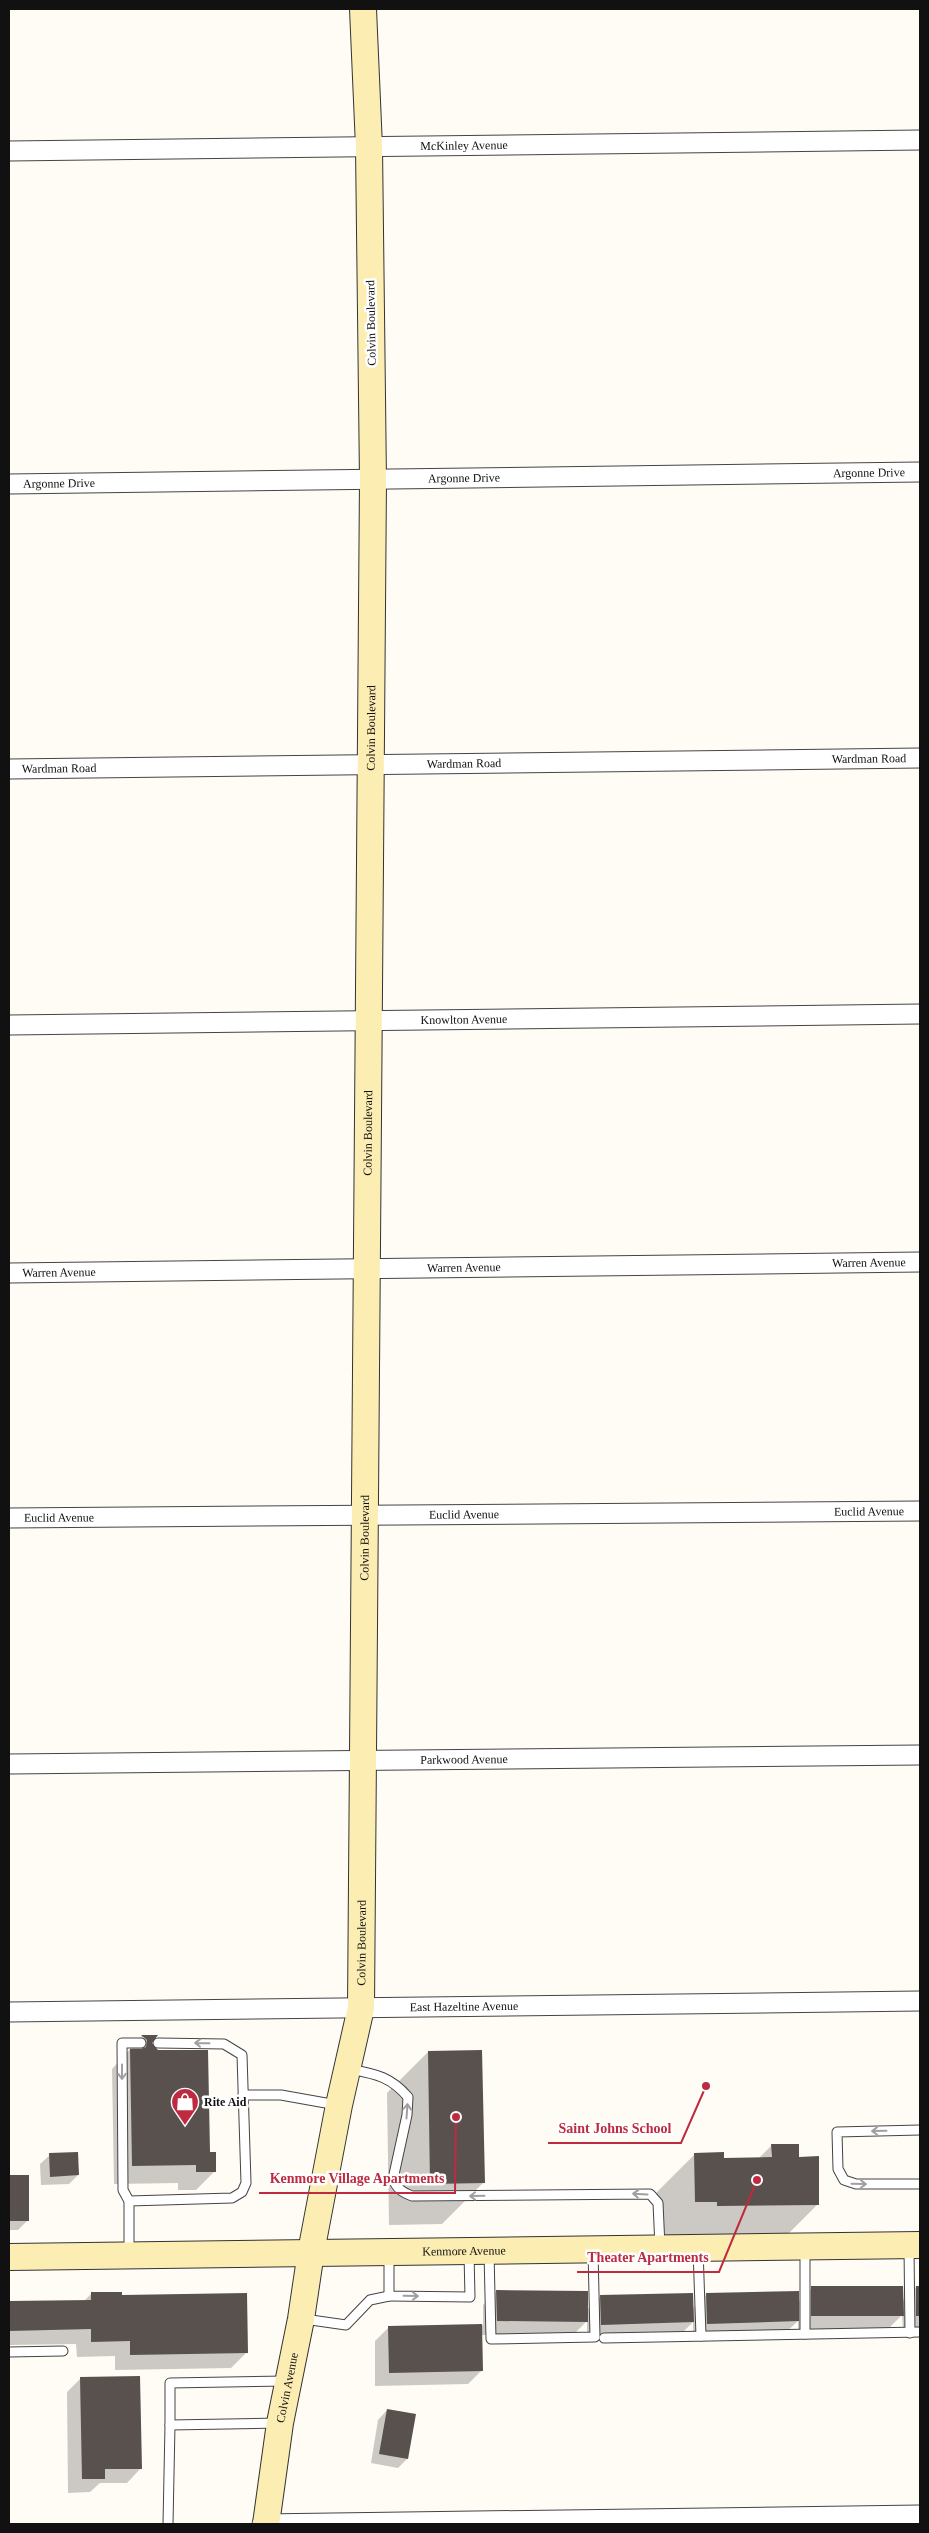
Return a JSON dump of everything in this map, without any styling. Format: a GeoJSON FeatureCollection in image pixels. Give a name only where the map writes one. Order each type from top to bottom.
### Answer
{"type":"FeatureCollection","features":[{"type":"Feature","properties":{"kind":"street","name":"Colvin Boulevard"},"geometry":{"type":"LineString","coordinates":[[311,2252],[339,2105],[361,2008],[374,480],[369,147],[362,9]]}},
{"type":"Feature","properties":{"kind":"street","name":"McKinley Avenue"},"geometry":{"type":"LineString","coordinates":[[9,151],[920,140]]}},
{"type":"Feature","properties":{"kind":"street","name":"Argonne Drive"},"geometry":{"type":"LineString","coordinates":[[9,484],[920,472]]}},
{"type":"Feature","properties":{"kind":"street","name":"Wardman Road"},"geometry":{"type":"LineString","coordinates":[[9,769],[920,758]]}},
{"type":"Feature","properties":{"kind":"street","name":"Knowlton Avenue"},"geometry":{"type":"LineString","coordinates":[[9,1025],[920,1014]]}},
{"type":"Feature","properties":{"kind":"street","name":"Warren Avenue"},"geometry":{"type":"LineString","coordinates":[[9,1273],[920,1262]]}},
{"type":"Feature","properties":{"kind":"street","name":"Euclid Avenue"},"geometry":{"type":"LineString","coordinates":[[9,1518],[920,1511]]}},
{"type":"Feature","properties":{"kind":"street","name":"Parkwood Avenue"},"geometry":{"type":"LineString","coordinates":[[9,1764],[920,1754]]}},
{"type":"Feature","properties":{"kind":"street","name":"East Hazeltine Avenue"},"geometry":{"type":"LineString","coordinates":[[9,2012],[920,2001]]}},
{"type":"Feature","properties":{"kind":"street","name":"Kenmore Avenue"},"geometry":{"type":"LineString","coordinates":[[9,2257],[915,2245]]}},
{"type":"Feature","properties":{"kind":"street","name":"Colvin Avenue"},"geometry":{"type":"LineString","coordinates":[[266,2524],[280,2423],[301,2318],[311,2252]]}},
{"type":"Feature","properties":{"kind":"street"},"geometry":{"type":"LineString","coordinates":[[262,2524],[920,2515]]}},
{"type":"Feature","properties":{"kind":"lane"},"geometry":{"type":"LineString","coordinates":[[129,2256],[129,2200],[123,2190],[122,2043],[141,2043]]}},
{"type":"Feature","properties":{"kind":"lane"},"geometry":{"type":"LineString","coordinates":[[129,2200],[232,2198],[242,2192],[246,2183],[242,2055],[224,2044],[158,2043]]}},
{"type":"Feature","properties":{"kind":"lane"},"geometry":{"type":"LineString","coordinates":[[348,2068],[377,2074],[396,2083],[408,2097],[407,2115],[393,2179],[397,2188],[404,2193],[412,2196],[650,2194],[658,2203],[660,2247]]}},
{"type":"Feature","properties":{"kind":"lane"},"geometry":{"type":"LineString","coordinates":[[243,2095],[281,2095],[339,2105]]}},
{"type":"Feature","properties":{"kind":"lane"},"geometry":{"type":"LineString","coordinates":[[920,2130],[837,2132],[838,2169],[844,2180],[856,2184],[920,2184]]}},
{"type":"Feature","properties":{"kind":"lane"},"geometry":{"type":"LineString","coordinates":[[910,2332],[915,2245]]}},
{"type":"Feature","properties":{"kind":"lane"},"geometry":{"type":"LineString","coordinates":[[804,2246],[805,2334]]}},
{"type":"Feature","properties":{"kind":"lane"},"geometry":{"type":"LineString","coordinates":[[698,2247],[701,2336]]}},
{"type":"Feature","properties":{"kind":"lane"},"geometry":{"type":"LineString","coordinates":[[479,2250],[491,2339],[510,2339],[595,2337],[593,2248]]}},
{"type":"Feature","properties":{"kind":"lane"},"geometry":{"type":"LineString","coordinates":[[301,2318],[346,2325],[370,2300],[389,2296],[470,2298],[479,2250]]}},
{"type":"Feature","properties":{"kind":"lane"},"geometry":{"type":"LineString","coordinates":[[389,2251],[389,2296]]}},
{"type":"Feature","properties":{"kind":"lane"},"geometry":{"type":"LineString","coordinates":[[604,2338],[920,2332]]}},
{"type":"Feature","properties":{"kind":"lane"},"geometry":{"type":"LineString","coordinates":[[9,2352],[63,2351]]}},
{"type":"Feature","properties":{"kind":"lane"},"geometry":{"type":"LineString","coordinates":[[168,2524],[170,2383],[288,2381]]}},
{"type":"Feature","properties":{"kind":"lane"},"geometry":{"type":"LineString","coordinates":[[170,2425],[280,2423]]}},
{"type":"Feature","properties":{"kind":"building"},"geometry":{"type":"Polygon","coordinates":[[[141,2035],[158,2035],[152,2043],[158,2050],[208,2050],[210,2152],[216,2152],[216,2172],[196,2172],[196,2165],[132,2166],[130,2049],[146,2047],[147,2040],[141,2035]]]}},
{"type":"Feature","properties":{"kind":"building"},"geometry":{"type":"Polygon","coordinates":[[[482,2050],[485,2183],[430,2184],[428,2051],[482,2050]]]}},
{"type":"Feature","properties":{"kind":"building"},"geometry":{"type":"Polygon","coordinates":[[[771,2144],[799,2144],[799,2157],[819,2156],[819,2205],[717,2206],[717,2202],[695,2202],[694,2153],[724,2152],[724,2158],[772,2157],[771,2144]]]}},
{"type":"Feature","properties":{"kind":"building"},"geometry":{"type":"Polygon","coordinates":[[[78,2152],[79,2175],[50,2177],[49,2153],[78,2152]]]}},
{"type":"Feature","properties":{"kind":"building"},"geometry":{"type":"Polygon","coordinates":[[[9,2175],[29,2175],[29,2221],[9,2221],[9,2175]]]}},
{"type":"Feature","properties":{"kind":"building"},"geometry":{"type":"Polygon","coordinates":[[[811,2286],[903,2286],[904,2316],[811,2316],[811,2286]]]}},
{"type":"Feature","properties":{"kind":"building"},"geometry":{"type":"Polygon","coordinates":[[[916,2286],[920,2286],[920,2316],[916,2316],[916,2286]]]}},
{"type":"Feature","properties":{"kind":"building"},"geometry":{"type":"Polygon","coordinates":[[[496,2290],[588,2291],[588,2322],[497,2321],[496,2290]]]}},
{"type":"Feature","properties":{"kind":"building"},"geometry":{"type":"Polygon","coordinates":[[[799,2291],[799,2321],[707,2324],[706,2293],[799,2291]]]}},
{"type":"Feature","properties":{"kind":"building"},"geometry":{"type":"Polygon","coordinates":[[[91,2292],[122,2292],[122,2295],[247,2293],[248,2353],[130,2355],[130,2341],[91,2342],[91,2329],[9,2331],[9,2301],[91,2300],[91,2292]]]}},
{"type":"Feature","properties":{"kind":"building"},"geometry":{"type":"Polygon","coordinates":[[[693,2293],[694,2322],[601,2325],[600,2295],[693,2293]]]}},
{"type":"Feature","properties":{"kind":"building"},"geometry":{"type":"Polygon","coordinates":[[[482,2324],[483,2371],[389,2373],[388,2326],[482,2324]]]}},
{"type":"Feature","properties":{"kind":"building"},"geometry":{"type":"Polygon","coordinates":[[[140,2376],[142,2469],[105,2469],[105,2479],[82,2479],[80,2377],[140,2376]]]}},
{"type":"Feature","properties":{"kind":"building"},"geometry":{"type":"Polygon","coordinates":[[[387,2409],[416,2414],[408,2459],[379,2454],[387,2409]]]}},
{"type":"Feature","properties":{"kind":"place","name":"Saint Johns School"},"geometry":{"type":"Point","coordinates":[706,2086]}},
{"type":"Feature","properties":{"kind":"place","name":"Kenmore Village Apartments"},"geometry":{"type":"Point","coordinates":[456,2117]}},
{"type":"Feature","properties":{"kind":"place","name":"Rite Aid"},"geometry":{"type":"Point","coordinates":[185,2126]}},
{"type":"Feature","properties":{"kind":"place","name":"Theater Apartments"},"geometry":{"type":"Point","coordinates":[757,2180]}}]}
